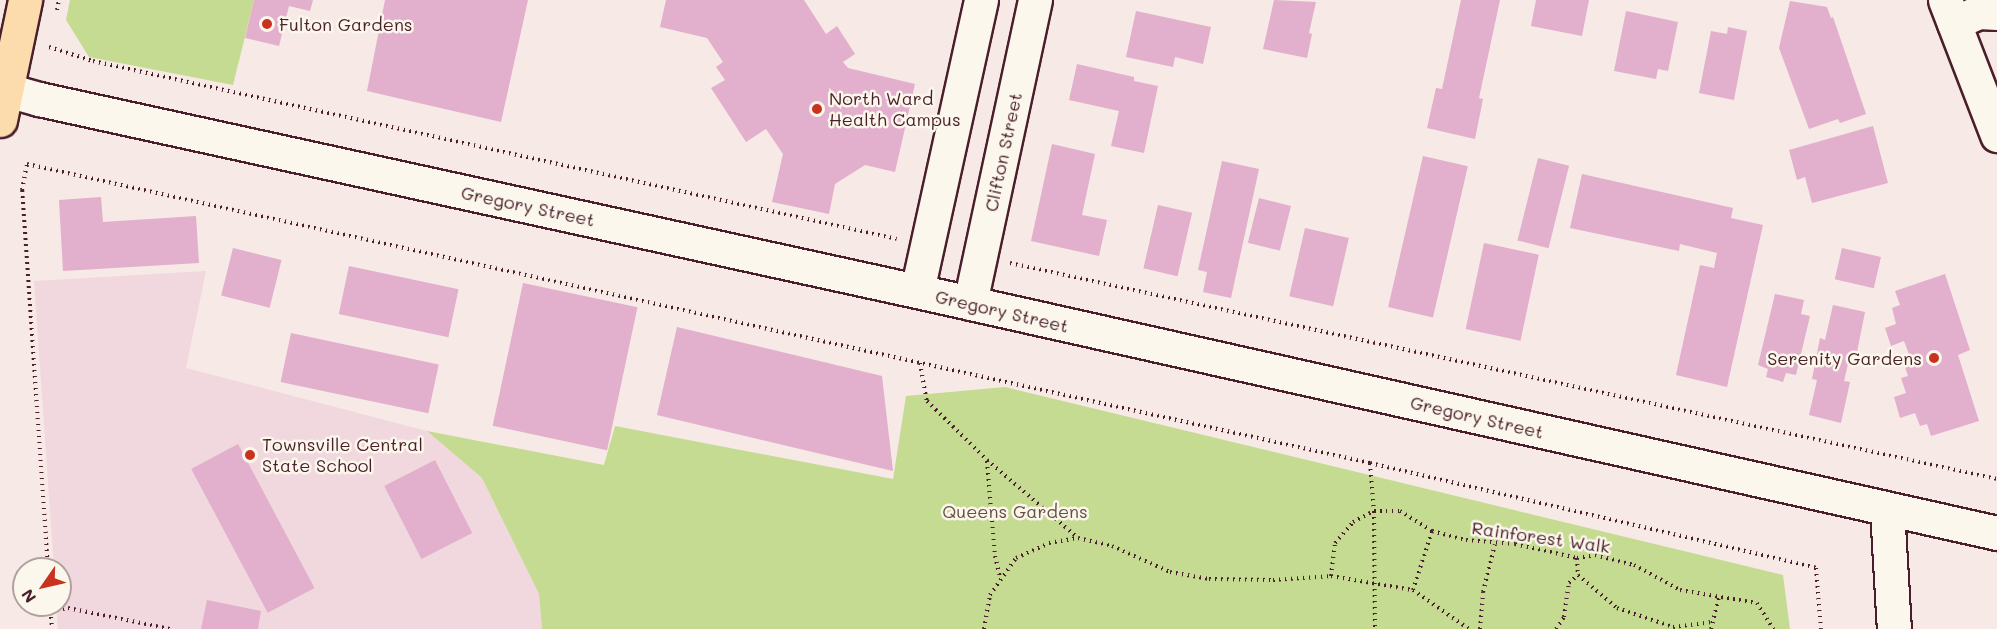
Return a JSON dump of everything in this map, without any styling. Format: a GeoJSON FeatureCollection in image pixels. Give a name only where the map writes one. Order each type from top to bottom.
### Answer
{"type":"FeatureCollection","features":[{"type":"Feature","properties":{"kind":"main road"},"geometry":{"type":"LineString","coordinates":[[2,98],[25,0]]}},
{"type":"Feature","properties":{"kind":"street"},"geometry":{"type":"LineString","coordinates":[[916,291],[981,0]]}},
{"type":"Feature","properties":{"kind":"street","name":"Clifton Street"},"geometry":{"type":"LineString","coordinates":[[970,303],[1035,0]]}},
{"type":"Feature","properties":{"kind":"street"},"geometry":{"type":"LineString","coordinates":[[1946,6],[1997,13]]}},
{"type":"Feature","properties":{"kind":"street"},"geometry":{"type":"LineString","coordinates":[[1946,6],[1997,135]]}},
{"type":"Feature","properties":{"kind":"street","name":"Gregory Street"},"geometry":{"type":"LineString","coordinates":[[2,98],[916,291],[1997,533]]}},
{"type":"Feature","properties":{"kind":"street"},"geometry":{"type":"LineString","coordinates":[[1887,509],[1894,629]]}},
{"type":"Feature","properties":{"kind":"path"},"geometry":{"type":"LineString","coordinates":[[49,49],[93,61],[927,245]]}},
{"type":"Feature","properties":{"kind":"path"},"geometry":{"type":"LineString","coordinates":[[47,557],[22,190],[27,164],[1370,464],[1816,568],[1821,629]]}},
{"type":"Feature","properties":{"kind":"path"},"geometry":{"type":"LineString","coordinates":[[980,257],[1997,479]]}},
{"type":"Feature","properties":{"kind":"path"},"geometry":{"type":"LineString","coordinates":[[920,363],[927,401],[987,460],[1078,538]]}},
{"type":"Feature","properties":{"kind":"path"},"geometry":{"type":"LineString","coordinates":[[987,460],[995,556],[1000,579]]}},
{"type":"Feature","properties":{"kind":"path"},"geometry":{"type":"LineString","coordinates":[[1370,464],[1374,511],[1375,629]]}},
{"type":"Feature","properties":{"kind":"path"},"geometry":{"type":"LineString","coordinates":[[1331,576],[1335,543],[1353,522],[1374,511]]}},
{"type":"Feature","properties":{"kind":"path","name":"Rainforest Walk"},"geometry":{"type":"LineString","coordinates":[[1374,511],[1400,512],[1432,531],[1466,540],[1515,544],[1577,558],[1595,555],[1634,565],[1680,590],[1757,603],[1773,629]]}},
{"type":"Feature","properties":{"kind":"path"},"geometry":{"type":"LineString","coordinates":[[1413,590],[1432,531]]}},
{"type":"Feature","properties":{"kind":"path"},"geometry":{"type":"LineString","coordinates":[[984,629],[990,595],[1016,558],[1049,543],[1078,538],[1112,546],[1170,572],[1209,579],[1273,580],[1331,576],[1413,590],[1470,629]]}},
{"type":"Feature","properties":{"kind":"path"},"geometry":{"type":"LineString","coordinates":[[1480,629],[1483,592],[1495,543]]}},
{"type":"Feature","properties":{"kind":"path"},"geometry":{"type":"LineString","coordinates":[[1577,558],[1578,575],[1617,608],[1673,627],[1713,622]]}},
{"type":"Feature","properties":{"kind":"path"},"geometry":{"type":"LineString","coordinates":[[1556,629],[1564,616],[1569,583],[1578,575]]}},
{"type":"Feature","properties":{"kind":"path"},"geometry":{"type":"LineString","coordinates":[[1711,629],[1719,598]]}},
{"type":"Feature","properties":{"kind":"path"},"geometry":{"type":"LineString","coordinates":[[72,609],[170,629]]}},
{"type":"Feature","properties":{"kind":"shaded area","name":"Townsville Central State School"},"geometry":{"type":"Polygon","coordinates":[[[206,271],[186,368],[427,431],[482,478],[539,594],[542,629],[58,629],[57,617],[72,617],[72,557],[53,557],[34,281],[206,271]]]}},
{"type":"Feature","properties":{"kind":"green space"},"geometry":{"type":"Polygon","coordinates":[[[70,0],[254,0],[233,85],[89,57],[66,20],[70,0]]]}},
{"type":"Feature","properties":{"kind":"green space","name":"Queens Gardens"},"geometry":{"type":"Polygon","coordinates":[[[1005,387],[1783,575],[1790,629],[542,629],[539,594],[482,478],[427,431],[604,465],[615,426],[893,479],[906,396],[1005,387]]]}},
{"type":"Feature","properties":{"kind":"building","name":"Fulton Gardens"},"geometry":{"type":"Polygon","coordinates":[[[254,0],[313,0],[310,11],[289,6],[279,46],[245,38],[254,0]]]}},
{"type":"Feature","properties":{"kind":"building"},"geometry":{"type":"Polygon","coordinates":[[[385,0],[528,0],[501,122],[367,91],[385,0]]]}},
{"type":"Feature","properties":{"kind":"building","name":"North Ward Health Campus"},"geometry":{"type":"Polygon","coordinates":[[[666,0],[804,0],[826,34],[837,26],[855,54],[843,62],[848,68],[915,84],[895,172],[865,165],[835,184],[829,214],[772,202],[783,154],[766,129],[746,142],[711,88],[725,80],[716,67],[723,62],[707,38],[660,27],[666,0]]]}},
{"type":"Feature","properties":{"kind":"building"},"geometry":{"type":"Polygon","coordinates":[[[1274,0],[1316,2],[1309,33],[1312,34],[1307,58],[1263,49],[1274,0]]]}},
{"type":"Feature","properties":{"kind":"building"},"geometry":{"type":"Polygon","coordinates":[[[1461,0],[1500,0],[1479,98],[1483,99],[1475,139],[1427,128],[1436,88],[1442,89],[1461,0]]]}},
{"type":"Feature","properties":{"kind":"building"},"geometry":{"type":"Polygon","coordinates":[[[1536,0],[1589,0],[1582,36],[1531,26],[1536,0]]]}},
{"type":"Feature","properties":{"kind":"building"},"geometry":{"type":"Polygon","coordinates":[[[1790,1],[1827,7],[1831,18],[1833,17],[1866,114],[1840,123],[1838,119],[1809,129],[1779,48],[1790,1]]]}},
{"type":"Feature","properties":{"kind":"building"},"geometry":{"type":"Polygon","coordinates":[[[1136,11],[1211,27],[1203,64],[1175,57],[1173,67],[1126,57],[1136,11]]]}},
{"type":"Feature","properties":{"kind":"building"},"geometry":{"type":"Polygon","coordinates":[[[1626,11],[1678,22],[1668,71],[1658,69],[1656,79],[1614,71],[1626,11]]]}},
{"type":"Feature","properties":{"kind":"building"},"geometry":{"type":"Polygon","coordinates":[[[1728,27],[1747,31],[1734,100],[1699,93],[1711,31],[1727,34],[1728,27]]]}},
{"type":"Feature","properties":{"kind":"building"},"geometry":{"type":"Polygon","coordinates":[[[1077,64],[1134,77],[1134,81],[1158,86],[1144,153],[1111,146],[1119,111],[1069,100],[1077,64]]]}},
{"type":"Feature","properties":{"kind":"building"},"geometry":{"type":"Polygon","coordinates":[[[1873,126],[1888,183],[1812,203],[1805,177],[1797,180],[1789,150],[1873,126]]]}},
{"type":"Feature","properties":{"kind":"building"},"geometry":{"type":"Polygon","coordinates":[[[1052,144],[1095,154],[1082,215],[1107,220],[1099,256],[1031,241],[1052,144]]]}},
{"type":"Feature","properties":{"kind":"building"},"geometry":{"type":"Polygon","coordinates":[[[1423,156],[1468,166],[1433,317],[1388,307],[1423,156]]]}},
{"type":"Feature","properties":{"kind":"building"},"geometry":{"type":"Polygon","coordinates":[[[1538,158],[1569,166],[1548,248],[1517,240],[1538,158]]]}},
{"type":"Feature","properties":{"kind":"building"},"geometry":{"type":"Polygon","coordinates":[[[1222,161],[1259,169],[1231,298],[1203,292],[1207,272],[1198,270],[1222,161]]]}},
{"type":"Feature","properties":{"kind":"building"},"geometry":{"type":"Polygon","coordinates":[[[1582,174],[1733,208],[1731,218],[1763,225],[1727,387],[1676,375],[1700,265],[1714,268],[1717,253],[1680,244],[1679,251],[1570,228],[1582,174]]]}},
{"type":"Feature","properties":{"kind":"building"},"geometry":{"type":"Polygon","coordinates":[[[101,197],[103,222],[196,216],[199,263],[63,271],[59,200],[101,197]]]}},
{"type":"Feature","properties":{"kind":"building"},"geometry":{"type":"Polygon","coordinates":[[[1259,198],[1291,206],[1280,251],[1248,243],[1259,198]]]}},
{"type":"Feature","properties":{"kind":"building"},"geometry":{"type":"Polygon","coordinates":[[[1158,205],[1192,213],[1177,276],[1143,268],[1158,205]]]}},
{"type":"Feature","properties":{"kind":"building"},"geometry":{"type":"Polygon","coordinates":[[[1305,228],[1349,238],[1333,306],[1289,296],[1305,228]]]}},
{"type":"Feature","properties":{"kind":"building"},"geometry":{"type":"Polygon","coordinates":[[[1484,243],[1539,255],[1520,341],[1466,329],[1484,243]]]}},
{"type":"Feature","properties":{"kind":"building"},"geometry":{"type":"Polygon","coordinates":[[[233,248],[282,260],[270,308],[221,296],[233,248]]]}},
{"type":"Feature","properties":{"kind":"building"},"geometry":{"type":"Polygon","coordinates":[[[1842,248],[1881,257],[1874,288],[1835,279],[1842,248]]]}},
{"type":"Feature","properties":{"kind":"building"},"geometry":{"type":"Polygon","coordinates":[[[349,266],[459,289],[448,337],[339,314],[349,266]]]}},
{"type":"Feature","properties":{"kind":"building","name":"Serenity Gardens"},"geometry":{"type":"Polygon","coordinates":[[[1945,274],[1970,350],[1958,355],[1979,421],[1931,436],[1927,424],[1920,426],[1915,413],[1900,418],[1894,397],[1906,393],[1901,378],[1908,376],[1903,361],[1911,360],[1904,341],[1891,346],[1885,328],[1896,324],[1892,308],[1900,305],[1895,291],[1945,274]]]}},
{"type":"Feature","properties":{"kind":"building"},"geometry":{"type":"Polygon","coordinates":[[[523,283],[637,307],[607,450],[493,426],[523,283]]]}},
{"type":"Feature","properties":{"kind":"building"},"geometry":{"type":"Polygon","coordinates":[[[1775,294],[1804,300],[1801,314],[1810,316],[1796,375],[1786,373],[1783,382],[1766,377],[1768,369],[1758,365],[1775,294]]]}},
{"type":"Feature","properties":{"kind":"building"},"geometry":{"type":"Polygon","coordinates":[[[1833,305],[1865,312],[1857,352],[1851,351],[1844,381],[1850,382],[1841,423],[1809,415],[1817,380],[1812,379],[1820,338],[1825,340],[1833,305]]]}},
{"type":"Feature","properties":{"kind":"building"},"geometry":{"type":"Polygon","coordinates":[[[677,327],[882,376],[893,471],[657,415],[677,327]]]}},
{"type":"Feature","properties":{"kind":"building"},"geometry":{"type":"Polygon","coordinates":[[[291,333],[439,364],[428,413],[281,382],[291,333]]]}},
{"type":"Feature","properties":{"kind":"building"},"geometry":{"type":"Polygon","coordinates":[[[238,444],[315,588],[268,613],[191,469],[238,444]]]}},
{"type":"Feature","properties":{"kind":"building"},"geometry":{"type":"Polygon","coordinates":[[[435,460],[472,533],[421,559],[384,486],[435,460]]]}},
{"type":"Feature","properties":{"kind":"building"},"geometry":{"type":"Polygon","coordinates":[[[207,600],[261,611],[258,629],[201,629],[207,600]]]}},
{"type":"Feature","properties":{"kind":"place","name":"Fulton Gardens"},"geometry":{"type":"Point","coordinates":[267,24]}},
{"type":"Feature","properties":{"kind":"place","name":"North Ward Health Campus"},"geometry":{"type":"Point","coordinates":[817,109]}},
{"type":"Feature","properties":{"kind":"place","name":"Serenity Gardens"},"geometry":{"type":"Point","coordinates":[1934,358]}},
{"type":"Feature","properties":{"kind":"place","name":"Townsville Central State School"},"geometry":{"type":"Point","coordinates":[250,455]}}]}
